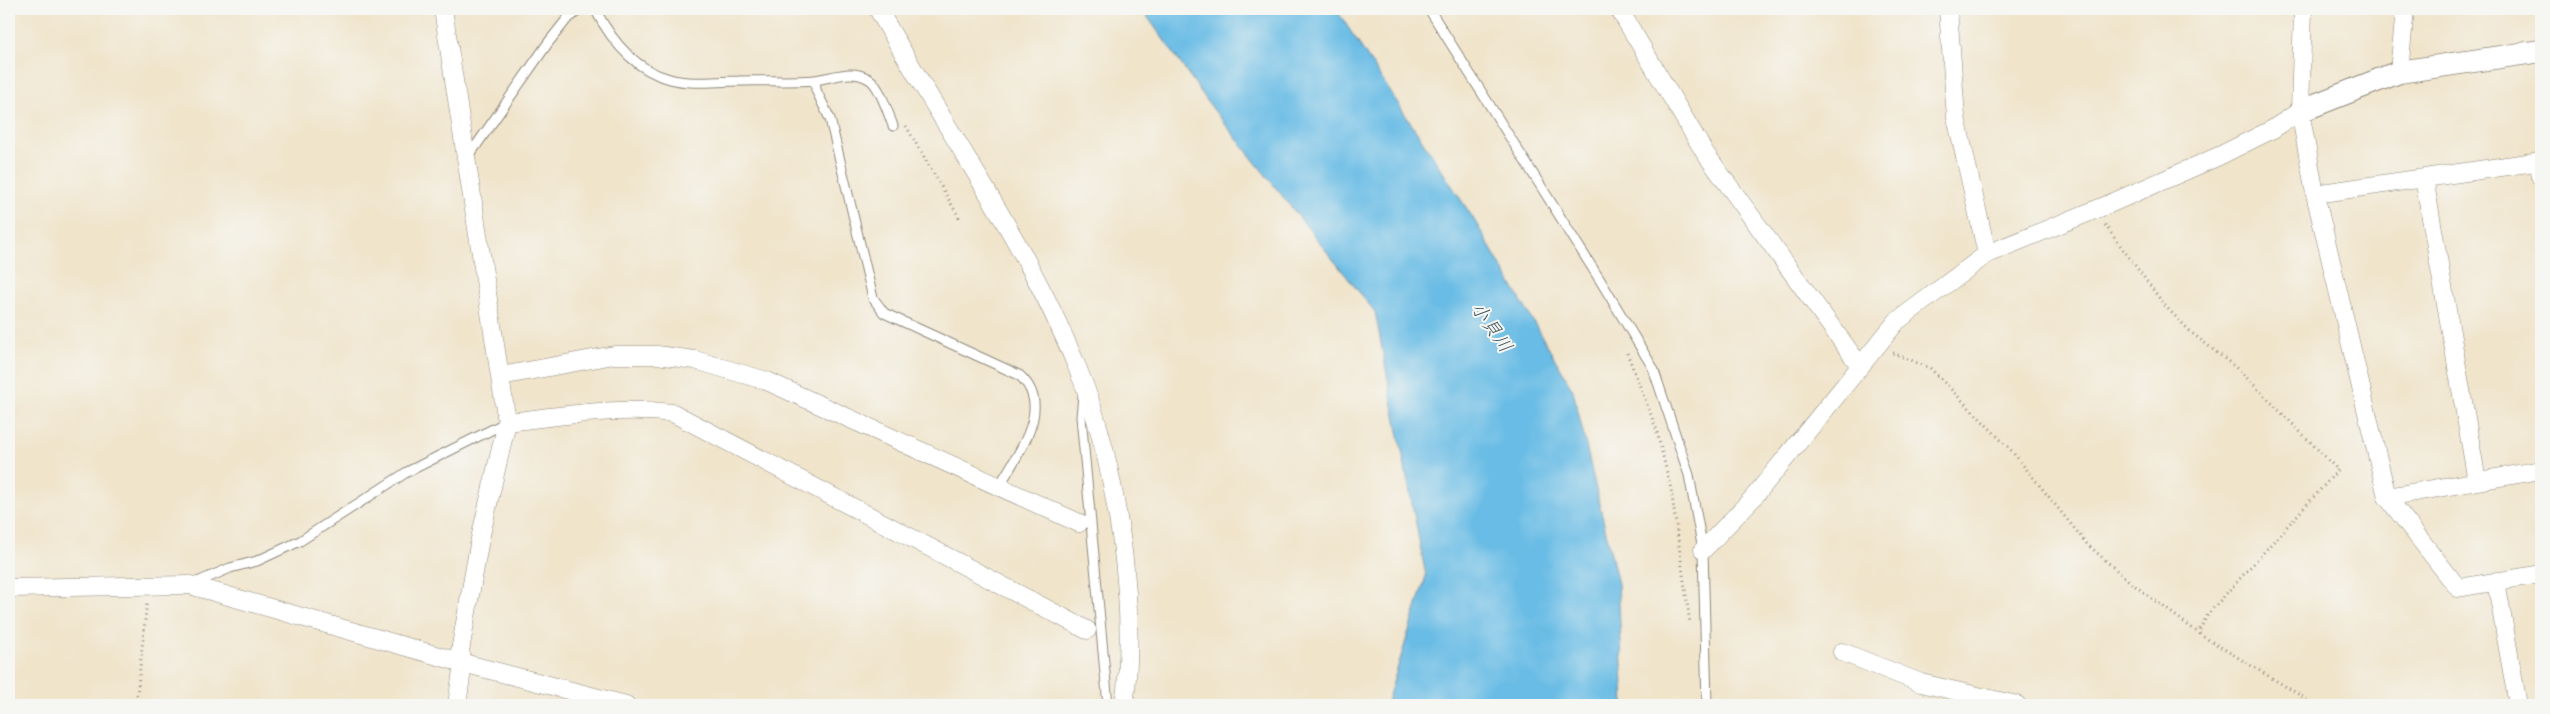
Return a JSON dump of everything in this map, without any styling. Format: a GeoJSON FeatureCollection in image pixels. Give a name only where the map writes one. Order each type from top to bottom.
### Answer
{"type":"FeatureCollection","features":[{"type":"Feature","properties":{"kind":"street"},"geometry":{"type":"LineString","coordinates":[[443,9],[507,422],[480,539],[460,651],[463,663],[457,705]]}},
{"type":"Feature","properties":{"kind":"street"},"geometry":{"type":"LineString","coordinates":[[878,9],[1006,227],[1056,321],[1084,385],[1107,457],[1125,564],[1129,631],[1128,679],[1124,705]]}},
{"type":"Feature","properties":{"kind":"street"},"geometry":{"type":"LineString","coordinates":[[1619,9],[1705,153],[1860,366]]}},
{"type":"Feature","properties":{"kind":"street"},"geometry":{"type":"LineString","coordinates":[[1948,9],[1956,117],[1987,254]]}},
{"type":"Feature","properties":{"kind":"street"},"geometry":{"type":"LineString","coordinates":[[2303,9],[2300,111],[2315,194],[2387,497],[2458,588],[2541,574]]}},
{"type":"Feature","properties":{"kind":"street"},"geometry":{"type":"LineString","coordinates":[[2399,72],[2405,9]]}},
{"type":"Feature","properties":{"kind":"street"},"geometry":{"type":"LineString","coordinates":[[1703,550],[1753,498],[1898,321],[1987,254],[2220,156],[2273,129],[2300,111],[2399,72],[2541,51]]}},
{"type":"Feature","properties":{"kind":"street"},"geometry":{"type":"LineString","coordinates":[[2315,194],[2424,178],[2540,167]]}},
{"type":"Feature","properties":{"kind":"street"},"geometry":{"type":"LineString","coordinates":[[2424,178],[2478,482]]}},
{"type":"Feature","properties":{"kind":"street"},"geometry":{"type":"LineString","coordinates":[[501,376],[614,355],[657,355],[695,360],[767,381],[998,487],[1084,524]]}},
{"type":"Feature","properties":{"kind":"street"},"geometry":{"type":"LineString","coordinates":[[507,422],[620,410],[647,410],[673,414],[1093,631]]}},
{"type":"Feature","properties":{"kind":"street"},"geometry":{"type":"LineString","coordinates":[[2387,497],[2541,470]]}},
{"type":"Feature","properties":{"kind":"street"},"geometry":{"type":"LineString","coordinates":[[2496,581],[2518,705]]}},
{"type":"Feature","properties":{"kind":"street"},"geometry":{"type":"LineString","coordinates":[[9,588],[190,585],[463,663],[626,705]]}},
{"type":"Feature","properties":{"kind":"street"},"geometry":{"type":"LineString","coordinates":[[1842,652],[1921,683],[2017,705]]}},
{"type":"Feature","properties":{"kind":"lane"},"geometry":{"type":"LineString","coordinates":[[465,153],[473,150],[567,19],[581,9]]}},
{"type":"Feature","properties":{"kind":"lane"},"geometry":{"type":"LineString","coordinates":[[595,9],[607,32],[619,48],[654,73],[670,79],[684,81],[815,80],[839,74],[852,74],[870,79],[877,87],[893,126]]}},
{"type":"Feature","properties":{"kind":"lane"},"geometry":{"type":"LineString","coordinates":[[1429,9],[1600,280],[1653,368],[1689,475],[1703,550],[1707,705]]}},
{"type":"Feature","properties":{"kind":"lane"},"geometry":{"type":"LineString","coordinates":[[815,80],[816,90],[830,119],[873,298],[878,306],[884,313],[1019,376],[1028,383],[1033,393],[1034,419],[998,487]]}},
{"type":"Feature","properties":{"kind":"lane"},"geometry":{"type":"LineString","coordinates":[[1084,385],[1081,418],[1084,524],[1093,631],[1108,705]]}},
{"type":"Feature","properties":{"kind":"lane"},"geometry":{"type":"LineString","coordinates":[[190,585],[230,568],[257,561],[300,541],[407,472],[507,422]]}},
{"type":"Feature","properties":{"kind":"path"},"geometry":{"type":"LineString","coordinates":[[893,126],[905,126],[960,218]]}},
{"type":"Feature","properties":{"kind":"path"},"geometry":{"type":"LineString","coordinates":[[2095,210],[2166,308],[2192,333],[2239,370],[2338,470],[2208,614],[2198,633]]}},
{"type":"Feature","properties":{"kind":"path"},"geometry":{"type":"LineString","coordinates":[[1877,346],[1930,368],[2010,449],[2087,544],[2130,582],[2198,633],[2308,700],[2306,705]]}},
{"type":"Feature","properties":{"kind":"path"},"geometry":{"type":"LineString","coordinates":[[1625,350],[1656,428],[1671,489],[1690,626]]}},
{"type":"Feature","properties":{"kind":"path"},"geometry":{"type":"LineString","coordinates":[[136,705],[149,586]]}},
{"type":"Feature","properties":{"kind":"water","name":"小貝川"},"geometry":{"type":"Polygon","coordinates":[[[1142,9],[1336,9],[1473,218],[1573,390],[1618,584],[1624,705],[1386,705],[1426,576],[1375,312],[1213,109],[1142,9]]]}}]}
